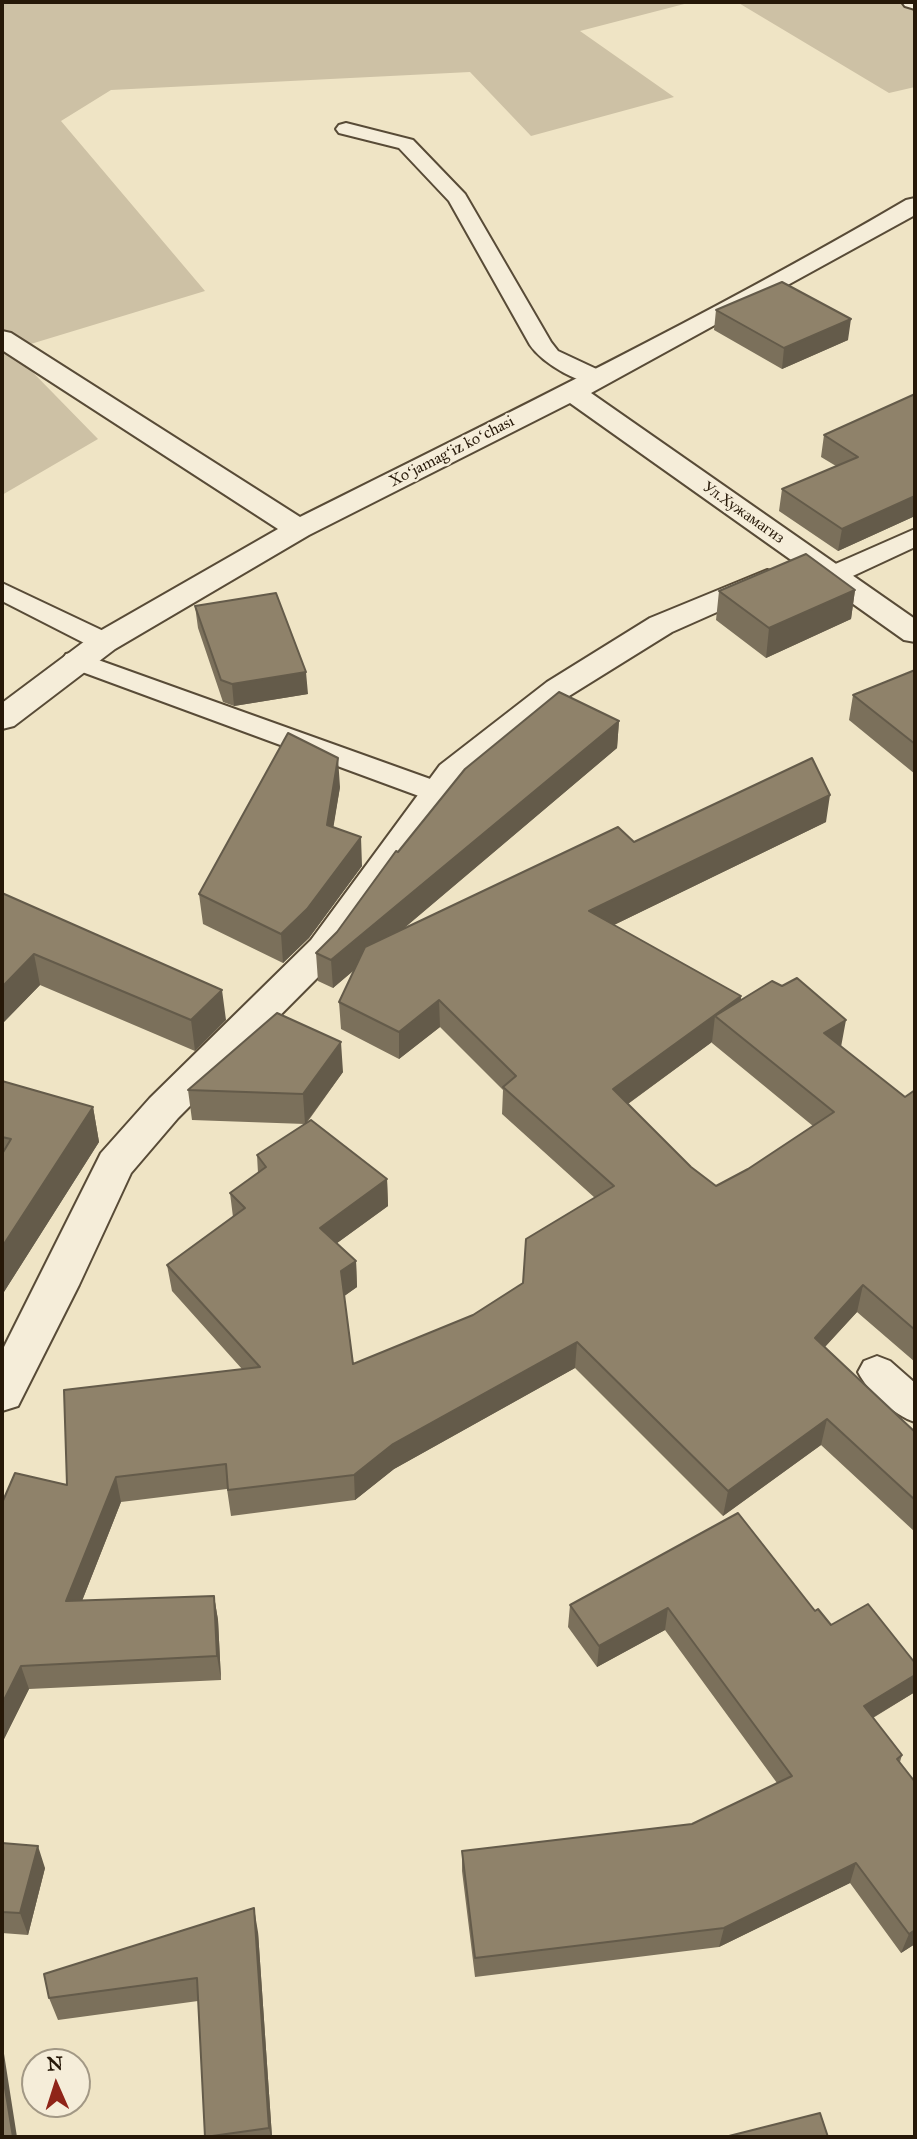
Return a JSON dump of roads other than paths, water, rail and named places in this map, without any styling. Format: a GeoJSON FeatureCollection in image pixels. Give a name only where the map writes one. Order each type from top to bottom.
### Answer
{"type":"FeatureCollection","features":[{"type":"Feature","properties":{"kind":"street","name":"Xoʻjamagʻiz koʻchasi"},"geometry":{"type":"LineString","coordinates":[[2,719],[76,660],[299,528],[572,392],[861,237],[915,205]]}},
{"type":"Feature","properties":{"kind":"street"},"geometry":{"type":"LineString","coordinates":[[2,339],[299,528]]}},
{"type":"Feature","properties":{"kind":"street","name":"Ул.Хужамагиз"},"geometry":{"type":"LineString","coordinates":[[572,392],[915,633]]}},
{"type":"Feature","properties":{"kind":"street"},"geometry":{"type":"LineString","coordinates":[[2,1393],[115,1164],[164,1108],[324,949],[452,773],[558,689],[661,625],[822,568]]}},
{"type":"Feature","properties":{"kind":"lane"},"geometry":{"type":"LineString","coordinates":[[346,129],[406,144],[458,198],[541,345],[550,356],[597,378]]}},
{"type":"Feature","properties":{"kind":"lane"},"geometry":{"type":"LineString","coordinates":[[822,568],[915,537]]}},
{"type":"Feature","properties":{"kind":"lane"},"geometry":{"type":"LineString","coordinates":[[2,592],[104,642]]}},
{"type":"Feature","properties":{"kind":"lane"},"geometry":{"type":"LineString","coordinates":[[76,660],[437,792]]}},
{"type":"Feature","properties":{"kind":"lane"},"geometry":{"type":"LineString","coordinates":[[877,1372],[915,1406]]}}]}
